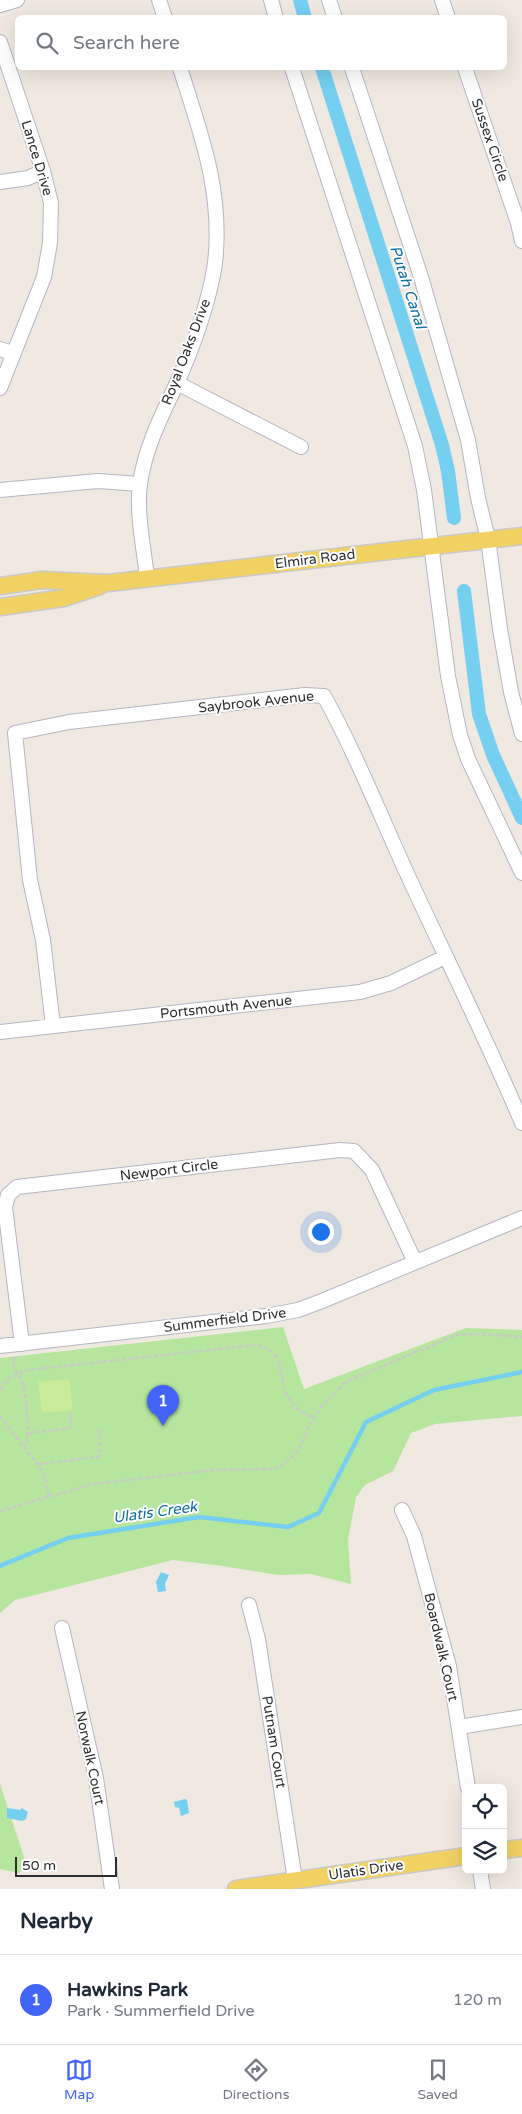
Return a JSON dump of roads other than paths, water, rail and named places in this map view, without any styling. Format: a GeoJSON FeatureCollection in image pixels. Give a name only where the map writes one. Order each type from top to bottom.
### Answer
{"type":"FeatureCollection","features":[{"type":"Feature","properties":{"kind":"main road","name":"Elmira Road"},"geometry":{"type":"LineString","coordinates":[[0,586],[42,580],[108,583],[522,536]]}},
{"type":"Feature","properties":{"kind":"main road","name":"Elmira Road"},"geometry":{"type":"LineString","coordinates":[[0,607],[64,598],[108,583]]}},
{"type":"Feature","properties":{"kind":"main road"},"geometry":{"type":"LineString","coordinates":[[507,1850],[522,1848]]}},
{"type":"Feature","properties":{"kind":"main road","name":"Ulatis Drive"},"geometry":{"type":"LineString","coordinates":[[236,1889],[462,1857]]}},
{"type":"Feature","properties":{"kind":"street"},"geometry":{"type":"LineString","coordinates":[[0,5],[17,0]]}},
{"type":"Feature","properties":{"kind":"street"},"geometry":{"type":"LineString","coordinates":[[159,0],[163,15]]}},
{"type":"Feature","properties":{"kind":"street"},"geometry":{"type":"LineString","coordinates":[[271,0],[275,15]]}},
{"type":"Feature","properties":{"kind":"street"},"geometry":{"type":"LineString","coordinates":[[329,0],[334,15]]}},
{"type":"Feature","properties":{"kind":"street"},"geometry":{"type":"LineString","coordinates":[[442,0],[447,15]]}},
{"type":"Feature","properties":{"kind":"street","name":"Lance Drive"},"geometry":{"type":"LineString","coordinates":[[0,42],[43,171],[51,202],[50,243],[44,276],[6,351],[0,388]]}},
{"type":"Feature","properties":{"kind":"street","name":"Royal Oaks Drive"},"geometry":{"type":"LineString","coordinates":[[147,578],[140,506],[140,484],[155,427],[177,383],[202,318],[215,263],[218,216],[210,164],[181,70]]}},
{"type":"Feature","properties":{"kind":"street"},"geometry":{"type":"LineString","coordinates":[[293,70],[415,446],[432,545],[448,676],[460,735],[468,759],[522,872]]}},
{"type":"Feature","properties":{"kind":"street"},"geometry":{"type":"LineString","coordinates":[[353,70],[421,278],[468,440],[478,498],[488,539],[500,629],[511,692],[522,734]]}},
{"type":"Feature","properties":{"kind":"street","name":"Sussex Circle"},"geometry":{"type":"LineString","coordinates":[[466,70],[518,223],[522,241]]}},
{"type":"Feature","properties":{"kind":"street"},"geometry":{"type":"LineString","coordinates":[[0,182],[28,178],[43,171]]}},
{"type":"Feature","properties":{"kind":"street"},"geometry":{"type":"LineString","coordinates":[[177,383],[302,447]]}},
{"type":"Feature","properties":{"kind":"street"},"geometry":{"type":"LineString","coordinates":[[0,490],[98,481],[140,484]]}},
{"type":"Feature","properties":{"kind":"street","name":"Saybrook Avenue"},"geometry":{"type":"LineString","coordinates":[[53,1026],[43,940],[30,880],[15,732],[46,726],[305,695],[324,696],[445,957],[496,1061],[522,1123]]}},
{"type":"Feature","properties":{"kind":"street","name":"Portsmouth Avenue"},"geometry":{"type":"LineString","coordinates":[[0,1032],[360,992],[392,983],[445,957]]}},
{"type":"Feature","properties":{"kind":"street","name":"Newport Circle"},"geometry":{"type":"LineString","coordinates":[[18,1350],[5,1207],[8,1195],[17,1188],[340,1150],[354,1151],[372,1170],[415,1262]]}},
{"type":"Feature","properties":{"kind":"street","name":"Summerfield Drive"},"geometry":{"type":"LineString","coordinates":[[0,1346],[18,1350],[274,1315],[298,1310],[522,1218]]}},
{"type":"Feature","properties":{"kind":"street","name":"Boardwalk Court"},"geometry":{"type":"LineString","coordinates":[[402,1510],[414,1536],[449,1666],[467,1784]]}},
{"type":"Feature","properties":{"kind":"street","name":"Putnam Court"},"geometry":{"type":"LineString","coordinates":[[250,1605],[258,1639],[295,1880]]}},
{"type":"Feature","properties":{"kind":"street","name":"Norwalk Court"},"geometry":{"type":"LineString","coordinates":[[62,1628],[96,1778],[112,1889]]}},
{"type":"Feature","properties":{"kind":"street"},"geometry":{"type":"LineString","coordinates":[[459,1727],[522,1718]]}},
{"type":"Feature","properties":{"kind":"street"},"geometry":{"type":"LineString","coordinates":[[481,1874],[483,1889]]}},
{"type":"Feature","properties":{"kind":"water"},"geometry":{"type":"Polygon","coordinates":[[[161,1572],[169,1575],[165,1584],[166,1591],[158,1592],[156,1582],[161,1572]]]}},
{"type":"Feature","properties":{"kind":"water"},"geometry":{"type":"Polygon","coordinates":[[[187,1800],[189,1813],[181,1816],[179,1808],[175,1807],[174,1802],[187,1800]]]}},
{"type":"Feature","properties":{"kind":"water"},"geometry":{"type":"Polygon","coordinates":[[[7,1808],[20,1810],[22,1808],[28,1812],[26,1819],[22,1821],[7,1818],[7,1808]]]}},
{"type":"Feature","properties":{"kind":"waterway","name":"Putah Canal"},"geometry":{"type":"LineString","coordinates":[[300,0],[304,15]]}},
{"type":"Feature","properties":{"kind":"waterway","name":"Putah Canal"},"geometry":{"type":"LineString","coordinates":[[323,70],[442,445],[448,471],[454,518]]}},
{"type":"Feature","properties":{"kind":"waterway","name":"Putah Canal"},"geometry":{"type":"LineString","coordinates":[[464,591],[479,714],[493,755],[522,818]]}},
{"type":"Feature","properties":{"kind":"waterway","name":"Ulatis Creek"},"geometry":{"type":"LineString","coordinates":[[0,1566],[68,1538],[199,1517],[288,1527],[319,1513],[366,1422],[434,1390],[522,1372]]}},
{"type":"Feature","properties":{"kind":"place","name":"Hawkins Park"},"geometry":{"type":"Point","coordinates":[163,1426]}}]}
